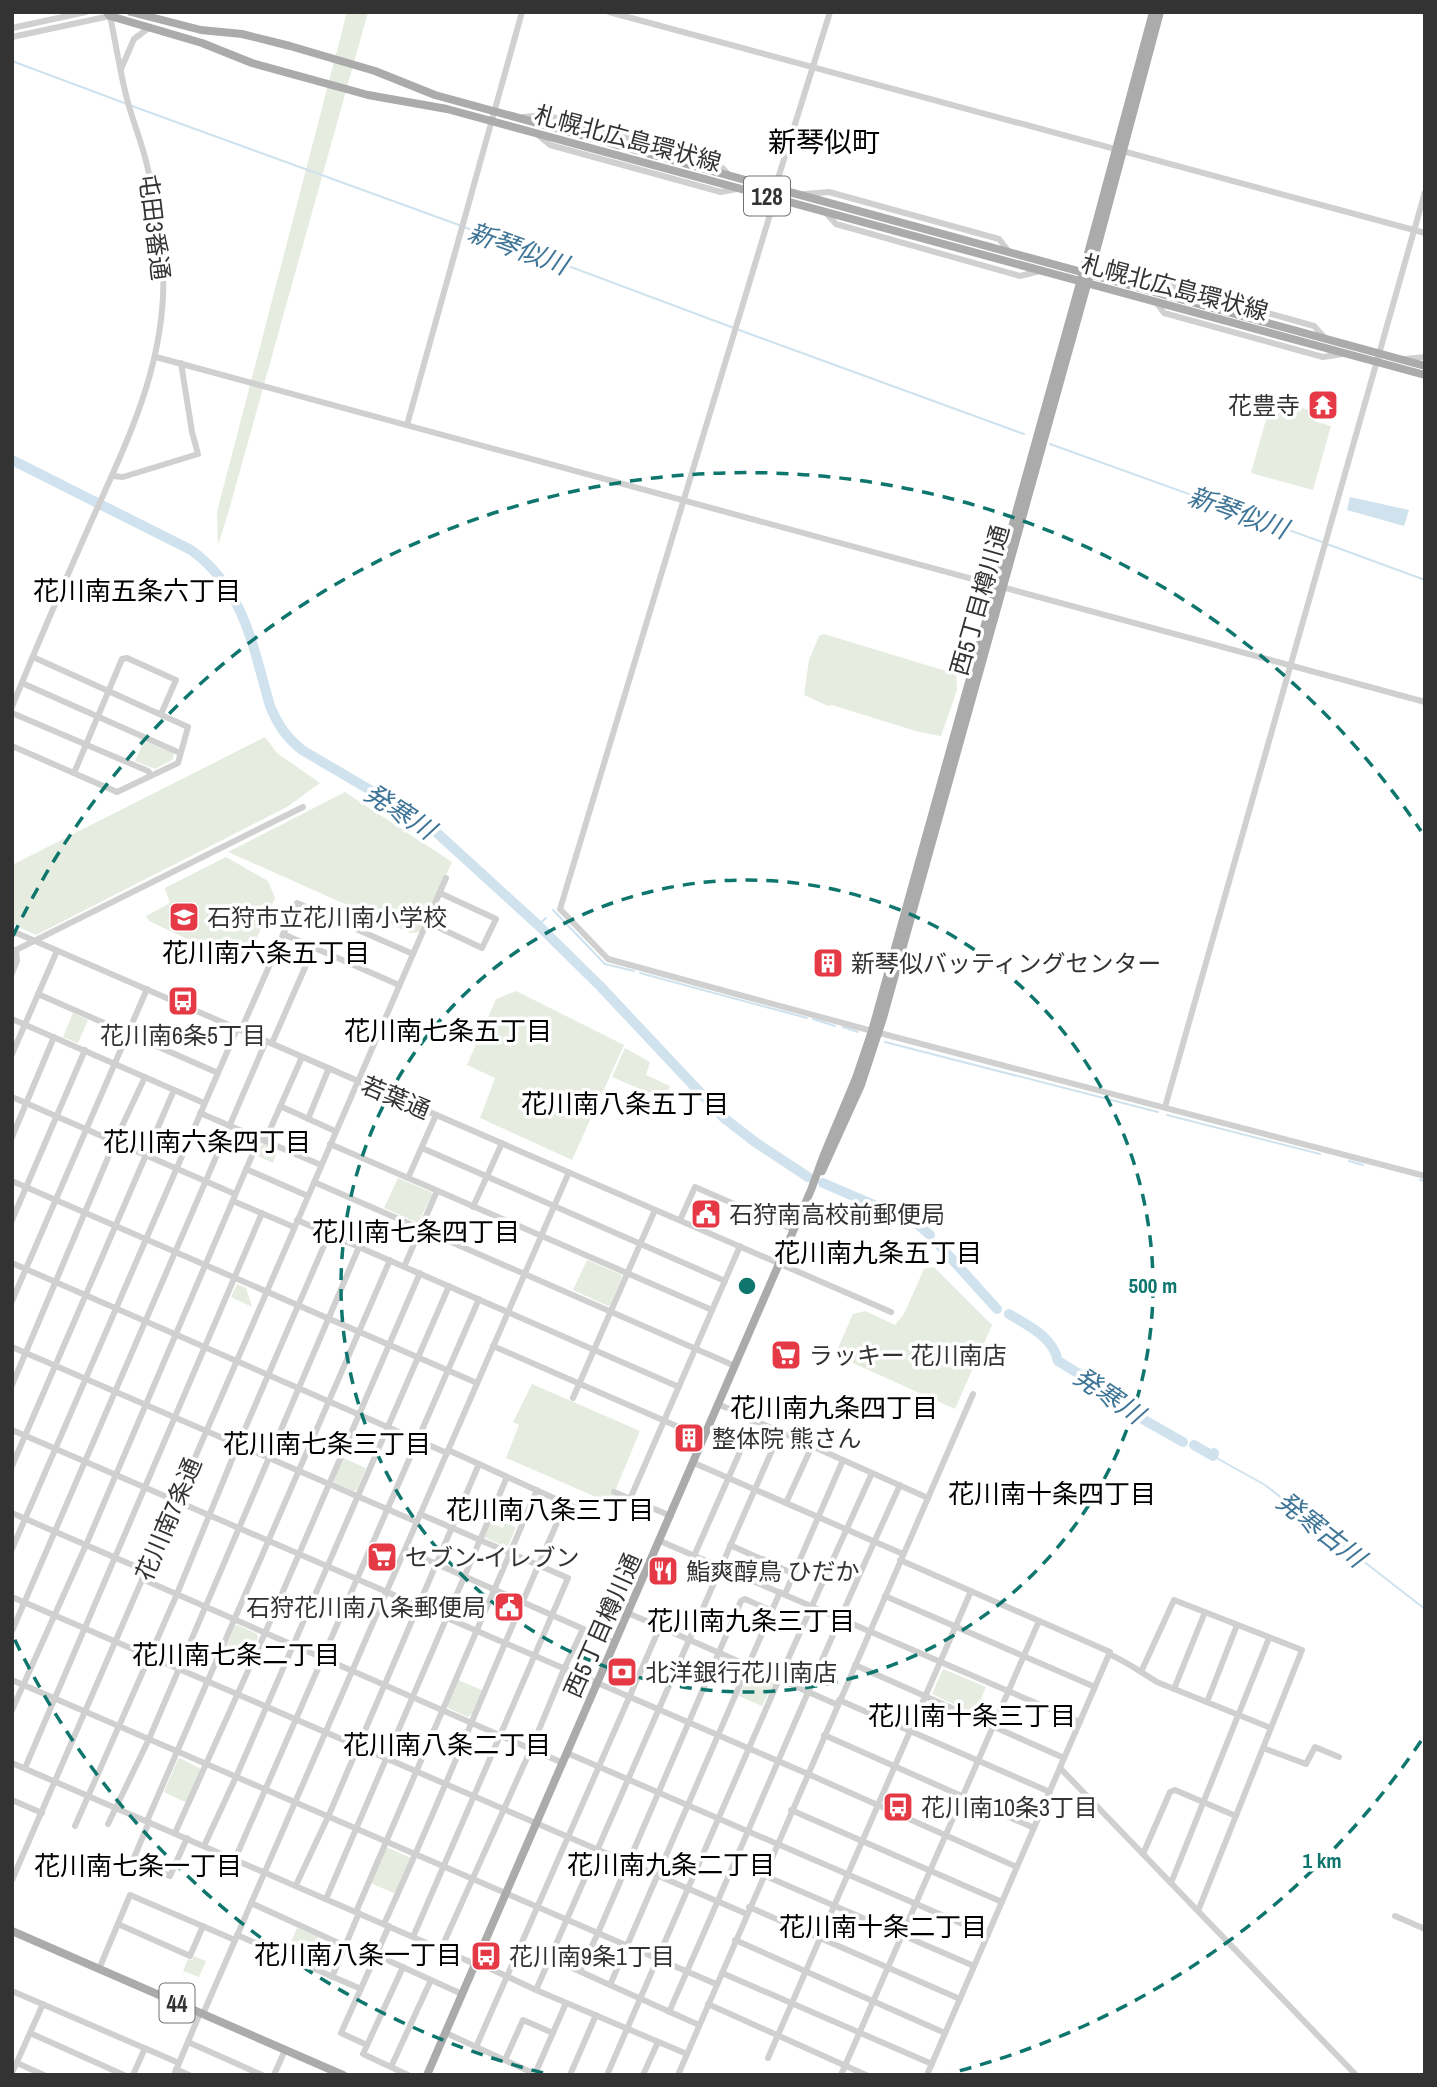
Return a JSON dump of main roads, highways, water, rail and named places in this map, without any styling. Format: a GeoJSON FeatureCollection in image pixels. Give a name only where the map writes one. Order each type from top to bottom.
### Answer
{"type":"FeatureCollection","features":[{"type":"Feature","properties":{"kind":"main road","name":"札幌北広島環状線"},"geometry":{"type":"LineString","coordinates":[[131,12],[201,30],[242,34],[290,46],[375,71],[435,95],[729,176],[824,211],[1042,270],[1121,282],[1325,338],[1425,375]]}},
{"type":"Feature","properties":{"kind":"main road","name":"西5丁目樽川通"},"geometry":{"type":"LineString","coordinates":[[1120,150],[1153,12]]}},
{"type":"Feature","properties":{"kind":"main road","name":"西5丁目樽川通"},"geometry":{"type":"LineString","coordinates":[[428,2075],[779,1263],[861,1085],[1160,12]]}},
{"type":"Feature","properties":{"kind":"main road","name":"札幌北広島環状線"},"geometry":{"type":"LineString","coordinates":[[110,14],[202,43],[252,64],[368,95],[436,106],[739,188],[799,195],[1010,253],[1155,301],[1345,353],[1403,360],[1425,366]]}},
{"type":"Feature","properties":{"kind":"main road","name":"44"},"geometry":{"type":"LineString","coordinates":[[12,1931],[342,2075]]}},
{"type":"Feature","properties":{"kind":"water"},"geometry":{"type":"Polygon","coordinates":[[[1350,497],[1409,510],[1404,526],[1347,510],[1350,497]]]}},
{"type":"Feature","properties":{"kind":"waterway","name":"新琴似川"},"geometry":{"type":"LineString","coordinates":[[12,61],[127,104]]}},
{"type":"Feature","properties":{"kind":"waterway","name":"新琴似川"},"geometry":{"type":"LineString","coordinates":[[132,106],[459,225]]}},
{"type":"Feature","properties":{"kind":"waterway","name":"新琴似川"},"geometry":{"type":"LineString","coordinates":[[464,227],[734,328]]}},
{"type":"Feature","properties":{"kind":"waterway","name":"新琴似川"},"geometry":{"type":"LineString","coordinates":[[739,330],[1024,434]]}},
{"type":"Feature","properties":{"kind":"waterway","name":"新琴似川"},"geometry":{"type":"LineString","coordinates":[[1050,444],[1322,542]]}},
{"type":"Feature","properties":{"kind":"waterway","name":"発寒川"},"geometry":{"type":"LineString","coordinates":[[12,460],[191,550],[209,565],[223,582],[244,620],[270,706],[279,725],[291,740],[302,750],[436,832],[600,986],[724,1118],[808,1177]]}},
{"type":"Feature","properties":{"kind":"waterway","name":"新琴似川"},"geometry":{"type":"LineString","coordinates":[[1327,544],[1425,580]]}},
{"type":"Feature","properties":{"kind":"waterway"},"geometry":{"type":"LineString","coordinates":[[553,910],[605,964],[634,971]]}},
{"type":"Feature","properties":{"kind":"waterway"},"geometry":{"type":"LineString","coordinates":[[538,925],[546,918]]}},
{"type":"Feature","properties":{"kind":"waterway"},"geometry":{"type":"LineString","coordinates":[[640,973],[807,1018]]}},
{"type":"Feature","properties":{"kind":"waterway"},"geometry":{"type":"LineString","coordinates":[[813,1019],[835,1026]]}},
{"type":"Feature","properties":{"kind":"waterway"},"geometry":{"type":"LineString","coordinates":[[843,1027],[858,1032]]}},
{"type":"Feature","properties":{"kind":"waterway"},"geometry":{"type":"LineString","coordinates":[[885,1042],[1158,1112]]}},
{"type":"Feature","properties":{"kind":"waterway"},"geometry":{"type":"LineString","coordinates":[[1167,1115],[1320,1154]]}},
{"type":"Feature","properties":{"kind":"waterway"},"geometry":{"type":"LineString","coordinates":[[1349,1161],[1363,1165]]}},
{"type":"Feature","properties":{"kind":"waterway"},"geometry":{"type":"LineString","coordinates":[[1420,1180],[1425,1181]]}},
{"type":"Feature","properties":{"kind":"waterway","name":"発寒川"},"geometry":{"type":"LineString","coordinates":[[823,1183],[916,1223],[930,1235]]}},
{"type":"Feature","properties":{"kind":"waterway","name":"発寒川"},"geometry":{"type":"LineString","coordinates":[[940,1246],[997,1309]]}},
{"type":"Feature","properties":{"kind":"waterway","name":"発寒川"},"geometry":{"type":"LineString","coordinates":[[1009,1314],[1046,1339],[1058,1361],[1084,1377],[1093,1391],[1183,1442]]}},
{"type":"Feature","properties":{"kind":"waterway","name":"発寒川"},"geometry":{"type":"LineString","coordinates":[[1194,1445],[1213,1456],[1214,1453]]}},
{"type":"Feature","properties":{"kind":"waterway","name":"発寒古川"},"geometry":{"type":"LineString","coordinates":[[1213,1456],[1265,1485],[1425,1609]]}},
{"type":"Feature","properties":{"kind":"place","name":"花豊寺"},"geometry":{"type":"Point","coordinates":[1323,405]}},
{"type":"Feature","properties":{"kind":"place","name":"石狩市立花川南小学校"},"geometry":{"type":"Point","coordinates":[184,917]}},
{"type":"Feature","properties":{"kind":"place","name":"新琴似バッティングセンター"},"geometry":{"type":"Point","coordinates":[828,963]}},
{"type":"Feature","properties":{"kind":"place","name":"花川南6条5丁目"},"geometry":{"type":"Point","coordinates":[183,1001]}},
{"type":"Feature","properties":{"kind":"place","name":"石狩南高校前郵便局"},"geometry":{"type":"Point","coordinates":[706,1214]}},
{"type":"Feature","properties":{"kind":"place","name":"ラッキー 花川南店"},"geometry":{"type":"Point","coordinates":[786,1355]}},
{"type":"Feature","properties":{"kind":"place","name":"整体院 熊さん"},"geometry":{"type":"Point","coordinates":[689,1438]}},
{"type":"Feature","properties":{"kind":"place","name":"セブン-イレブン"},"geometry":{"type":"Point","coordinates":[382,1557]}},
{"type":"Feature","properties":{"kind":"place","name":"鮨爽醇鳥 ひだか"},"geometry":{"type":"Point","coordinates":[663,1571]}},
{"type":"Feature","properties":{"kind":"place","name":"石狩花川南八条郵便局"},"geometry":{"type":"Point","coordinates":[509,1607]}},
{"type":"Feature","properties":{"kind":"place","name":"北洋銀行花川南店"},"geometry":{"type":"Point","coordinates":[622,1672]}},
{"type":"Feature","properties":{"kind":"place","name":"花川南10条3丁目"},"geometry":{"type":"Point","coordinates":[898,1807]}},
{"type":"Feature","properties":{"kind":"place","name":"花川南9条1丁目"},"geometry":{"type":"Point","coordinates":[486,1956]}},
{"type":"Feature","properties":{"kind":"district","name":"新琴似町"},"geometry":{"type":"Point","coordinates":[824,142]}},
{"type":"Feature","properties":{"kind":"district","name":"花川南五条六丁目"},"geometry":{"type":"Point","coordinates":[137,590]}},
{"type":"Feature","properties":{"kind":"district","name":"花川南六条五丁目"},"geometry":{"type":"Point","coordinates":[266,952]}},
{"type":"Feature","properties":{"kind":"district","name":"花川南七条五丁目"},"geometry":{"type":"Point","coordinates":[448,1030]}},
{"type":"Feature","properties":{"kind":"district","name":"花川南八条五丁目"},"geometry":{"type":"Point","coordinates":[625,1103]}},
{"type":"Feature","properties":{"kind":"district","name":"花川南六条四丁目"},"geometry":{"type":"Point","coordinates":[207,1141]}},
{"type":"Feature","properties":{"kind":"district","name":"花川南七条四丁目"},"geometry":{"type":"Point","coordinates":[416,1231]}},
{"type":"Feature","properties":{"kind":"district","name":"花川南九条五丁目"},"geometry":{"type":"Point","coordinates":[878,1252]}},
{"type":"Feature","properties":{"kind":"district","name":"花川南九条四丁目"},"geometry":{"type":"Point","coordinates":[834,1407]}},
{"type":"Feature","properties":{"kind":"district","name":"花川南七条三丁目"},"geometry":{"type":"Point","coordinates":[327,1443]}},
{"type":"Feature","properties":{"kind":"district","name":"花川南十条四丁目"},"geometry":{"type":"Point","coordinates":[1052,1493]}},
{"type":"Feature","properties":{"kind":"district","name":"花川南八条三丁目"},"geometry":{"type":"Point","coordinates":[550,1509]}},
{"type":"Feature","properties":{"kind":"district","name":"花川南九条三丁目"},"geometry":{"type":"Point","coordinates":[751,1620]}},
{"type":"Feature","properties":{"kind":"district","name":"花川南七条二丁目"},"geometry":{"type":"Point","coordinates":[236,1654]}},
{"type":"Feature","properties":{"kind":"district","name":"花川南十条三丁目"},"geometry":{"type":"Point","coordinates":[972,1715]}},
{"type":"Feature","properties":{"kind":"district","name":"花川南八条二丁目"},"geometry":{"type":"Point","coordinates":[447,1744]}},
{"type":"Feature","properties":{"kind":"district","name":"花川南九条二丁目"},"geometry":{"type":"Point","coordinates":[671,1864]}},
{"type":"Feature","properties":{"kind":"district","name":"花川南七条一丁目"},"geometry":{"type":"Point","coordinates":[138,1865]}},
{"type":"Feature","properties":{"kind":"district","name":"花川南十条二丁目"},"geometry":{"type":"Point","coordinates":[883,1926]}},
{"type":"Feature","properties":{"kind":"district","name":"花川南八条一丁目"},"geometry":{"type":"Point","coordinates":[358,1954]}}]}
